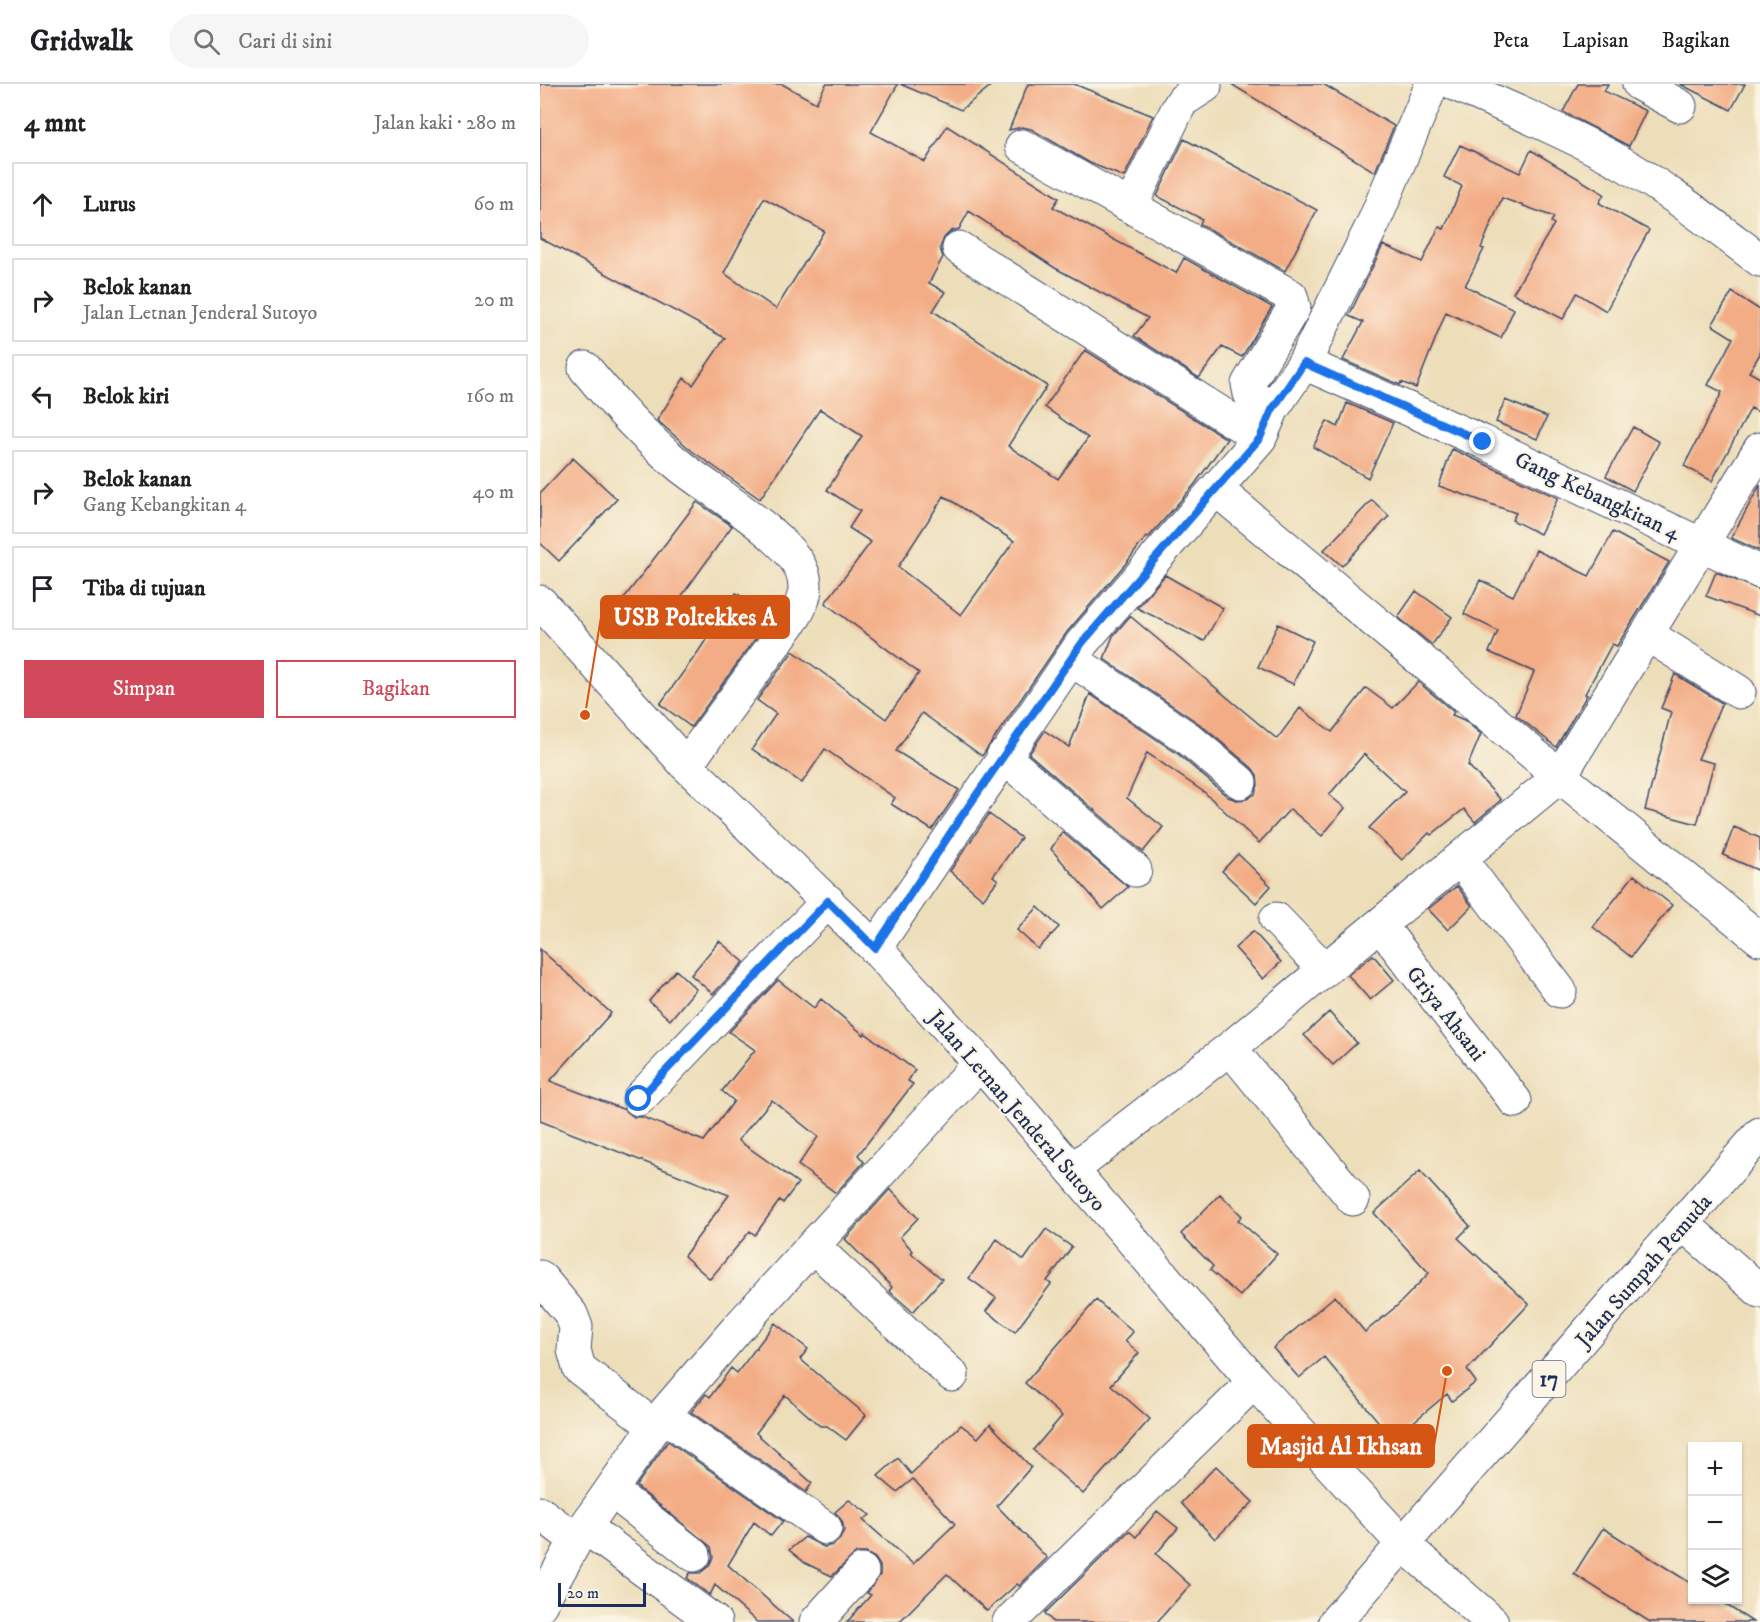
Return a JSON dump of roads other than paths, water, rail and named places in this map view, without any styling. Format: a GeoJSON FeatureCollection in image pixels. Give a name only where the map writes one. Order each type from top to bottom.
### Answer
{"type":"FeatureCollection","features":[{"type":"Feature","properties":{"kind":"main road"},"geometry":{"type":"LineString","coordinates":[[875,948],[1071,658],[1125,591],[1217,490],[1266,424],[1304,363],[1373,224],[1432,84]]}},
{"type":"Feature","properties":{"kind":"main road"},"geometry":{"type":"LineString","coordinates":[[1455,84],[1549,126],[1614,159],[1680,200],[1760,260]]}},
{"type":"Feature","properties":{"kind":"main road"},"geometry":{"type":"LineString","coordinates":[[1639,84],[1680,105]]}},
{"type":"Feature","properties":{"kind":"main road"},"geometry":{"type":"LineString","coordinates":[[1131,206],[1178,108],[1183,100],[1205,86]]}},
{"type":"Feature","properties":{"kind":"main road"},"geometry":{"type":"LineString","coordinates":[[1022,146],[1291,296],[1294,307],[1248,384],[1266,424]]}},
{"type":"Feature","properties":{"kind":"main road"},"geometry":{"type":"LineString","coordinates":[[959,248],[1266,424]]}},
{"type":"Feature","properties":{"kind":"main road","name":"Gang Kebangkitan 4"},"geometry":{"type":"LineString","coordinates":[[1304,363],[1760,572]]}},
{"type":"Feature","properties":{"kind":"main road"},"geometry":{"type":"LineString","coordinates":[[585,368],[616,406],[652,442],[771,535],[794,556],[806,584],[803,602],[795,616],[686,765]]}},
{"type":"Feature","properties":{"kind":"main road"},"geometry":{"type":"LineString","coordinates":[[1072,1170],[1230,1048],[1560,776],[1760,449]]}},
{"type":"Feature","properties":{"kind":"main road"},"geometry":{"type":"LineString","coordinates":[[1217,490],[1560,776],[1760,939]]}},
{"type":"Feature","properties":{"kind":"main road","name":"Jalan Letnan Jenderal Sutoyo"},"geometry":{"type":"LineString","coordinates":[[540,603],[686,765],[875,948],[980,1063],[1254,1382],[1404,1545],[1492,1622]]}},
{"type":"Feature","properties":{"kind":"main road"},"geometry":{"type":"LineString","coordinates":[[1648,635],[1739,692]]}},
{"type":"Feature","properties":{"kind":"main road"},"geometry":{"type":"LineString","coordinates":[[1071,658],[1189,739],[1240,782]]}},
{"type":"Feature","properties":{"kind":"main road"},"geometry":{"type":"LineString","coordinates":[[1003,756],[1135,870]]}},
{"type":"Feature","properties":{"kind":"main road"},"geometry":{"type":"LineString","coordinates":[[1460,859],[1560,991]]}},
{"type":"Feature","properties":{"kind":"main road"},"geometry":{"type":"LineString","coordinates":[[639,1099],[828,901]]}},
{"type":"Feature","properties":{"kind":"main road"},"geometry":{"type":"LineString","coordinates":[[1276,919],[1325,970]]}},
{"type":"Feature","properties":{"kind":"main road","name":"Griya Ahsani"},"geometry":{"type":"LineString","coordinates":[[1380,925],[1515,1101]]}},
{"type":"Feature","properties":{"kind":"main road"},"geometry":{"type":"LineString","coordinates":[[1230,1048],[1353,1199]]}},
{"type":"Feature","properties":{"kind":"main road"},"geometry":{"type":"LineString","coordinates":[[540,1605],[581,1534],[659,1421],[737,1329],[980,1063]]}},
{"type":"Feature","properties":{"kind":"main road","name":"Jalan Sumpah Pemuda"},"geometry":{"type":"LineString","coordinates":[[1335,1622],[1760,1134]]}},
{"type":"Feature","properties":{"kind":"main road"},"geometry":{"type":"LineString","coordinates":[[1683,1224],[1760,1291]]}},
{"type":"Feature","properties":{"kind":"main road"},"geometry":{"type":"LineString","coordinates":[[814,1247],[952,1375]]}},
{"type":"Feature","properties":{"kind":"main road"},"geometry":{"type":"LineString","coordinates":[[540,1277],[571,1314],[576,1327],[574,1350],[579,1368],[825,1528]]}},
{"type":"Feature","properties":{"kind":"main road"},"geometry":{"type":"LineString","coordinates":[[1009,1622],[1254,1382]]}},
{"type":"Feature","properties":{"kind":"main road"},"geometry":{"type":"LineString","coordinates":[[612,1491],[694,1555]]}},
{"type":"Feature","properties":{"kind":"main road"},"geometry":{"type":"LineString","coordinates":[[540,1513],[581,1534],[715,1622]]}},
{"type":"Feature","properties":{"kind":"main road"},"geometry":{"type":"LineString","coordinates":[[816,1622],[862,1571]]}},
{"type":"Feature","properties":{"kind":"place","name":"USB Poltekkes A"},"geometry":{"type":"Point","coordinates":[585,715]}},
{"type":"Feature","properties":{"kind":"place","name":"Masjid Al Ikhsan"},"geometry":{"type":"Point","coordinates":[1447,1371]}}]}
